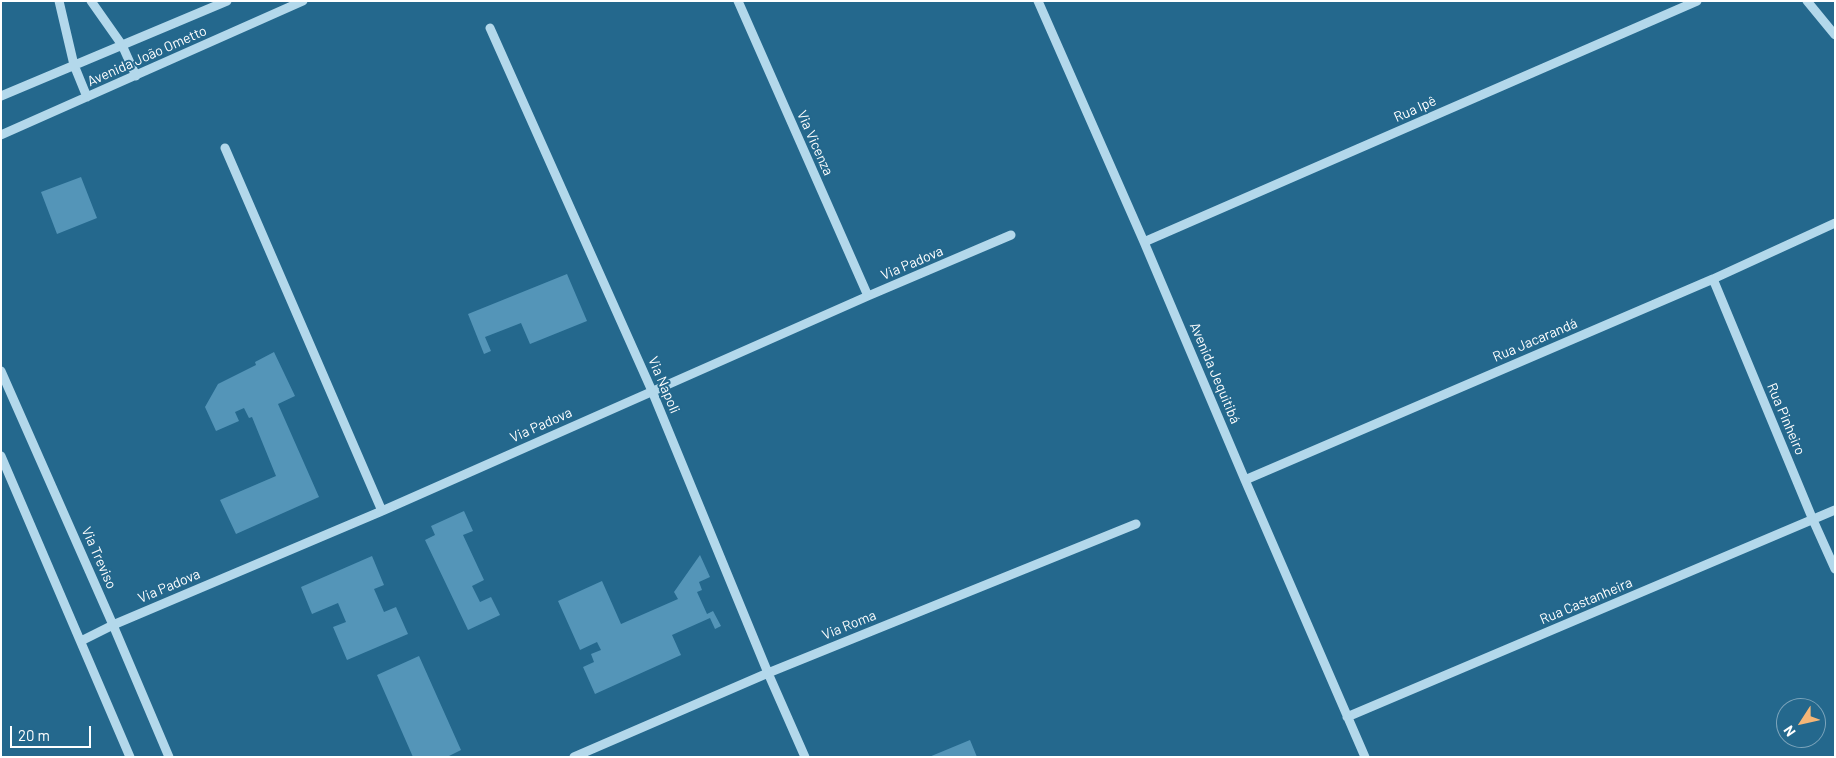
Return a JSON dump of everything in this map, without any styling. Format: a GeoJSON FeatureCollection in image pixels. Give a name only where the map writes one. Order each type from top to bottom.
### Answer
{"type":"FeatureCollection","features":[{"type":"Feature","properties":{"kind":"street"},"geometry":{"type":"LineString","coordinates":[[59,1],[74,65],[87,97]]}},
{"type":"Feature","properties":{"kind":"street"},"geometry":{"type":"LineString","coordinates":[[91,1],[122,45],[136,76]]}},
{"type":"Feature","properties":{"kind":"street","name":"Avenida João Ometto"},"geometry":{"type":"LineString","coordinates":[[1,96],[227,1]]}},
{"type":"Feature","properties":{"kind":"street","name":"Avenida João Ometto"},"geometry":{"type":"LineString","coordinates":[[1,135],[303,1]]}},
{"type":"Feature","properties":{"kind":"street","name":"Via Vicenza"},"geometry":{"type":"LineString","coordinates":[[738,1],[868,296]]}},
{"type":"Feature","properties":{"kind":"street","name":"Avenida Jequitibá"},"geometry":{"type":"LineString","coordinates":[[1038,1],[1144,242],[1347,717],[1366,757]]}},
{"type":"Feature","properties":{"kind":"street","name":"Rua Ipê"},"geometry":{"type":"LineString","coordinates":[[1144,242],[1697,1]]}},
{"type":"Feature","properties":{"kind":"street"},"geometry":{"type":"LineString","coordinates":[[1807,1],[1833,29]]}},
{"type":"Feature","properties":{"kind":"street","name":"Via Napoli"},"geometry":{"type":"LineString","coordinates":[[490,28],[652,391],[768,673],[805,757]]}},
{"type":"Feature","properties":{"kind":"street"},"geometry":{"type":"LineString","coordinates":[[225,148],[382,511]]}},
{"type":"Feature","properties":{"kind":"street","name":"Rua Jacarandá"},"geometry":{"type":"LineString","coordinates":[[1245,480],[1713,278],[1835,223]]}},
{"type":"Feature","properties":{"kind":"street","name":"Via Padova"},"geometry":{"type":"LineString","coordinates":[[82,641],[113,624],[382,511],[868,296],[1012,235]]}},
{"type":"Feature","properties":{"kind":"street","name":"Rua Pinheiro"},"geometry":{"type":"LineString","coordinates":[[1713,278],[1835,569]]}},
{"type":"Feature","properties":{"kind":"street","name":"Via Treviso"},"geometry":{"type":"LineString","coordinates":[[1,371],[113,624],[168,757]]}},
{"type":"Feature","properties":{"kind":"street"},"geometry":{"type":"LineString","coordinates":[[1,456],[82,641],[130,757]]}},
{"type":"Feature","properties":{"kind":"street","name":"Rua Castanheira"},"geometry":{"type":"LineString","coordinates":[[1347,717],[1835,510]]}},
{"type":"Feature","properties":{"kind":"street","name":"Via Roma"},"geometry":{"type":"LineString","coordinates":[[574,757],[768,673],[1136,524]]}},
{"type":"Feature","properties":{"kind":"building"},"geometry":{"type":"Polygon","coordinates":[[[81,177],[97,218],[57,234],[41,192],[81,177]]]}},
{"type":"Feature","properties":{"kind":"building"},"geometry":{"type":"Polygon","coordinates":[[[567,274],[587,321],[530,344],[521,323],[485,337],[491,351],[484,354],[468,314],[567,274]]]}},
{"type":"Feature","properties":{"kind":"building"},"geometry":{"type":"Polygon","coordinates":[[[274,352],[295,396],[278,404],[319,497],[236,534],[220,500],[276,476],[252,417],[249,418],[244,408],[235,412],[239,421],[216,431],[205,407],[218,384],[256,365],[255,362],[274,352]]]}},
{"type":"Feature","properties":{"kind":"building"},"geometry":{"type":"Polygon","coordinates":[[[464,511],[473,531],[463,535],[484,580],[472,586],[480,602],[491,597],[500,615],[468,630],[425,540],[435,535],[431,526],[464,511]]]}},
{"type":"Feature","properties":{"kind":"building"},"geometry":{"type":"Polygon","coordinates":[[[700,555],[710,577],[699,582],[702,590],[697,592],[707,614],[713,611],[721,626],[715,629],[710,618],[672,635],[681,655],[595,694],[583,667],[594,662],[591,654],[601,650],[597,642],[580,650],[558,601],[602,581],[621,624],[678,599],[674,592],[700,555]]]}},
{"type":"Feature","properties":{"kind":"building"},"geometry":{"type":"Polygon","coordinates":[[[372,556],[384,585],[374,589],[384,612],[396,607],[408,634],[347,660],[333,627],[346,622],[338,603],[312,614],[301,587],[372,556]]]}},
{"type":"Feature","properties":{"kind":"building"},"geometry":{"type":"Polygon","coordinates":[[[419,656],[461,750],[447,757],[413,757],[377,675],[419,656]]]}},
{"type":"Feature","properties":{"kind":"building"},"geometry":{"type":"Polygon","coordinates":[[[970,740],[977,757],[929,757],[970,740]]]}}]}
